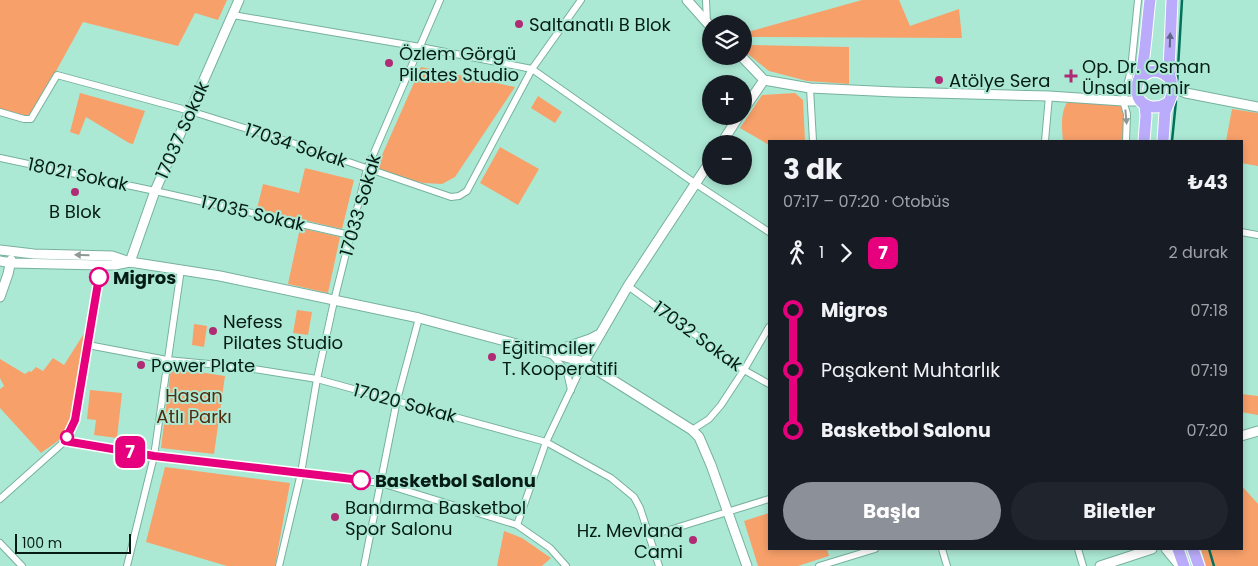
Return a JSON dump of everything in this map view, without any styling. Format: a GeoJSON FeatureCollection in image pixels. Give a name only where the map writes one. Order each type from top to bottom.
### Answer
{"type":"FeatureCollection","features":[{"type":"Feature","properties":{"kind":"highway"},"geometry":{"type":"LineString","coordinates":[[1144,140],[1146,116],[1140,93],[1150,0]]}},
{"type":"Feature","properties":{"kind":"highway"},"geometry":{"type":"LineString","coordinates":[[1163,140],[1165,112],[1171,92],[1169,71],[1172,0]]}},
{"type":"Feature","properties":{"kind":"highway"},"geometry":{"type":"LineString","coordinates":[[1140,93],[1149,72],[1155,71],[1161,72],[1171,92]]}},
{"type":"Feature","properties":{"kind":"highway"},"geometry":{"type":"LineString","coordinates":[[1140,93],[1156,108],[1171,92]]}},
{"type":"Feature","properties":{"kind":"highway"},"geometry":{"type":"LineString","coordinates":[[1178,550],[1184,566]]}},
{"type":"Feature","properties":{"kind":"highway"},"geometry":{"type":"LineString","coordinates":[[1193,550],[1199,566]]}},
{"type":"Feature","properties":{"kind":"main road","name":"17037 Sokak"},"geometry":{"type":"LineString","coordinates":[[130,262],[155,191],[239,0]]}},
{"type":"Feature","properties":{"kind":"main road"},"geometry":{"type":"LineString","coordinates":[[687,0],[702,17]]}},
{"type":"Feature","properties":{"kind":"main road"},"geometry":{"type":"LineString","coordinates":[[750,65],[764,80],[810,88],[1048,96],[1125,101],[1140,93]]}},
{"type":"Feature","properties":{"kind":"main road"},"geometry":{"type":"LineString","coordinates":[[752,97],[764,80]]}},
{"type":"Feature","properties":{"kind":"main road"},"geometry":{"type":"LineString","coordinates":[[1171,92],[1186,93],[1258,107]]}},
{"type":"Feature","properties":{"kind":"main road"},"geometry":{"type":"LineString","coordinates":[[584,362],[628,286],[702,174]]}},
{"type":"Feature","properties":{"kind":"main road"},"geometry":{"type":"LineString","coordinates":[[0,250],[34,254],[102,255],[130,262],[181,269],[419,318],[584,362],[692,430],[699,437],[747,566]]}},
{"type":"Feature","properties":{"kind":"main road"},"geometry":{"type":"LineString","coordinates":[[0,261],[10,252]]}},
{"type":"Feature","properties":{"kind":"main road"},"geometry":{"type":"LineString","coordinates":[[0,297],[11,263],[10,252]]}},
{"type":"Feature","properties":{"kind":"main road"},"geometry":{"type":"LineString","coordinates":[[0,261],[11,263],[101,265],[130,262]]}},
{"type":"Feature","properties":{"kind":"main road"},"geometry":{"type":"LineString","coordinates":[[550,353],[590,339],[600,333]]}},
{"type":"Feature","properties":{"kind":"main road"},"geometry":{"type":"LineString","coordinates":[[1243,435],[1258,431]]}},
{"type":"Feature","properties":{"kind":"main road"},"geometry":{"type":"LineString","coordinates":[[1100,566],[1149,550]]}},
{"type":"Feature","properties":{"kind":"main road"},"geometry":{"type":"LineString","coordinates":[[1167,550],[1180,566]]}},
{"type":"Feature","properties":{"kind":"street","name":"17033 Sokak"},"geometry":{"type":"LineString","coordinates":[[279,566],[301,474],[317,379],[334,301],[367,169],[440,0]]}},
{"type":"Feature","properties":{"kind":"street"},"geometry":{"type":"LineString","coordinates":[[532,69],[581,0]]}},
{"type":"Feature","properties":{"kind":"street"},"geometry":{"type":"LineString","coordinates":[[706,0],[708,15]]}},
{"type":"Feature","properties":{"kind":"street"},"geometry":{"type":"LineString","coordinates":[[1126,140],[1127,114],[1125,101],[1131,70],[1138,0]]}},
{"type":"Feature","properties":{"kind":"street"},"geometry":{"type":"LineString","coordinates":[[232,15],[420,47],[532,69],[696,184],[768,231]]}},
{"type":"Feature","properties":{"kind":"street","name":"17034 Sokak"},"geometry":{"type":"LineString","coordinates":[[0,112],[27,120],[31,119],[57,75],[190,111],[451,197],[459,196],[467,191],[532,69]]}},
{"type":"Feature","properties":{"kind":"street"},"geometry":{"type":"LineString","coordinates":[[810,88],[812,140]]}},
{"type":"Feature","properties":{"kind":"street"},"geometry":{"type":"LineString","coordinates":[[1045,140],[1048,96]]}},
{"type":"Feature","properties":{"kind":"street","name":"18021 Sokak"},"geometry":{"type":"LineString","coordinates":[[0,158],[155,191]]}},
{"type":"Feature","properties":{"kind":"street","name":"17035 Sokak"},"geometry":{"type":"LineString","coordinates":[[155,191],[350,235]]}},
{"type":"Feature","properties":{"kind":"street"},"geometry":{"type":"LineString","coordinates":[[1243,232],[1258,235]]}},
{"type":"Feature","properties":{"kind":"street"},"geometry":{"type":"LineString","coordinates":[[0,499],[65,441],[75,420],[101,265]]}},
{"type":"Feature","properties":{"kind":"street"},"geometry":{"type":"LineString","coordinates":[[127,566],[154,456],[181,269]]}},
{"type":"Feature","properties":{"kind":"street","name":"17032 Sokak"},"geometry":{"type":"LineString","coordinates":[[628,286],[744,370],[768,383]]}},
{"type":"Feature","properties":{"kind":"street"},"geometry":{"type":"LineString","coordinates":[[364,566],[397,400],[419,318]]}},
{"type":"Feature","properties":{"kind":"street"},"geometry":{"type":"LineString","coordinates":[[692,430],[709,419],[721,405],[768,329]]}},
{"type":"Feature","properties":{"kind":"street","name":"17020 Sokak"},"geometry":{"type":"LineString","coordinates":[[88,345],[167,360],[241,367],[317,379],[546,442],[611,478],[634,497],[640,508],[659,566]]}},
{"type":"Feature","properties":{"kind":"street"},"geometry":{"type":"LineString","coordinates":[[550,353],[566,372],[571,390]]}},
{"type":"Feature","properties":{"kind":"street"},"geometry":{"type":"LineString","coordinates":[[517,525],[546,442],[584,362]]}},
{"type":"Feature","properties":{"kind":"street"},"geometry":{"type":"LineString","coordinates":[[65,441],[154,456],[381,483],[517,525],[537,537],[566,566]]}},
{"type":"Feature","properties":{"kind":"street"},"geometry":{"type":"LineString","coordinates":[[650,536],[768,499]]}},
{"type":"Feature","properties":{"kind":"street"},"geometry":{"type":"LineString","coordinates":[[0,543],[22,566]]}},
{"type":"Feature","properties":{"kind":"street"},"geometry":{"type":"LineString","coordinates":[[820,566],[872,550]]}},
{"type":"Feature","properties":{"kind":"street"},"geometry":{"type":"LineString","coordinates":[[942,550],[947,566]]}},
{"type":"Feature","properties":{"kind":"street"},"geometry":{"type":"LineString","coordinates":[[1078,550],[1083,566]]}},
{"type":"Feature","properties":{"kind":"green space"},"geometry":{"type":"Polygon","coordinates":[[[0,0],[227,0],[218,20],[195,13],[178,46],[83,22],[33,113],[26,116],[0,110],[0,0]]]}},
{"type":"Feature","properties":{"kind":"green space"},"geometry":{"type":"Polygon","coordinates":[[[862,0],[899,0],[910,26],[959,9],[962,38],[752,37],[752,31],[862,0]]]}},
{"type":"Feature","properties":{"kind":"green space"},"geometry":{"type":"Polygon","coordinates":[[[752,45],[849,47],[849,84],[807,81],[769,71],[752,57],[752,45]]]}},
{"type":"Feature","properties":{"kind":"green space"},"geometry":{"type":"Polygon","coordinates":[[[421,67],[515,87],[455,177],[442,184],[423,183],[375,171],[421,67]]]}},
{"type":"Feature","properties":{"kind":"green space"},"geometry":{"type":"Polygon","coordinates":[[[80,93],[145,111],[133,144],[86,117],[79,135],[70,132],[80,93]]]}},
{"type":"Feature","properties":{"kind":"green space"},"geometry":{"type":"Polygon","coordinates":[[[795,93],[803,100],[805,140],[768,140],[768,144],[740,128],[742,125],[752,125],[752,110],[762,95],[795,93]]]}},
{"type":"Feature","properties":{"kind":"green space"},"geometry":{"type":"Polygon","coordinates":[[[538,96],[562,112],[555,123],[531,108],[538,96]]]}},
{"type":"Feature","properties":{"kind":"green space"},"geometry":{"type":"Polygon","coordinates":[[[1068,101],[1121,102],[1126,114],[1124,140],[1063,140],[1062,126],[1065,105],[1068,101]]]}},
{"type":"Feature","properties":{"kind":"green space"},"geometry":{"type":"Polygon","coordinates":[[[1232,109],[1258,113],[1258,166],[1243,163],[1243,140],[1226,140],[1232,109]]]}},
{"type":"Feature","properties":{"kind":"green space"},"geometry":{"type":"Polygon","coordinates":[[[500,147],[539,169],[518,205],[480,183],[500,147]]]}},
{"type":"Feature","properties":{"kind":"green space"},"geometry":{"type":"Polygon","coordinates":[[[305,168],[354,180],[342,229],[257,209],[263,184],[299,193],[305,168]]]}},
{"type":"Feature","properties":{"kind":"green space"},"geometry":{"type":"Polygon","coordinates":[[[300,228],[340,237],[328,293],[288,284],[300,228]]]}},
{"type":"Feature","properties":{"kind":"green space"},"geometry":{"type":"Polygon","coordinates":[[[297,310],[312,312],[308,335],[293,333],[297,310]]]}},
{"type":"Feature","properties":{"kind":"green space"},"geometry":{"type":"Polygon","coordinates":[[[194,324],[207,326],[204,347],[192,345],[194,324]]]}},
{"type":"Feature","properties":{"kind":"green space"},"geometry":{"type":"Polygon","coordinates":[[[85,332],[88,332],[82,372],[72,418],[60,439],[41,453],[0,408],[0,389],[4,386],[0,378],[0,359],[25,374],[29,371],[31,372],[36,367],[43,371],[53,358],[64,365],[85,332]]]}},
{"type":"Feature","properties":{"kind":"green space","name":"Hasan Atlı Parkı"},"geometry":{"type":"Polygon","coordinates":[[[171,368],[225,376],[214,454],[161,448],[171,368]]]}},
{"type":"Feature","properties":{"kind":"green space"},"geometry":{"type":"Polygon","coordinates":[[[90,390],[122,393],[117,438],[94,435],[96,420],[87,419],[90,390]]]}},
{"type":"Feature","properties":{"kind":"green space"},"geometry":{"type":"Polygon","coordinates":[[[1243,394],[1258,396],[1258,415],[1243,412],[1243,394]]]}},
{"type":"Feature","properties":{"kind":"green space"},"geometry":{"type":"Polygon","coordinates":[[[165,467],[290,483],[275,566],[227,566],[146,542],[165,467]]]}},
{"type":"Feature","properties":{"kind":"green space"},"geometry":{"type":"Polygon","coordinates":[[[1243,487],[1258,504],[1258,566],[1206,566],[1201,550],[1243,550],[1243,487]]]}},
{"type":"Feature","properties":{"kind":"green space"},"geometry":{"type":"Polygon","coordinates":[[[768,513],[768,550],[827,550],[829,556],[798,566],[758,566],[744,521],[768,513]]]}},
{"type":"Feature","properties":{"kind":"green space"},"geometry":{"type":"Polygon","coordinates":[[[504,531],[522,538],[551,558],[542,566],[497,566],[504,531]]]}},
{"type":"Feature","properties":{"kind":"waterway"},"geometry":{"type":"LineString","coordinates":[[1177,85],[1182,0]]}},
{"type":"Feature","properties":{"kind":"waterway"},"geometry":{"type":"LineString","coordinates":[[1172,140],[1176,101]]}},
{"type":"Feature","properties":{"kind":"waterway"},"geometry":{"type":"LineString","coordinates":[[1209,550],[1214,566]]}},
{"type":"Feature","properties":{"kind":"bus line","name":"7"},"geometry":{"type":"LineString","coordinates":[[99,277],[75,420],[65,441],[154,456],[361,480]]}},
{"type":"Feature","properties":{"kind":"place","name":"Saltanatlı B Blok"},"geometry":{"type":"Point","coordinates":[519,24]}},
{"type":"Feature","properties":{"kind":"place","name":"Özlem Görgü Pilates Studio"},"geometry":{"type":"Point","coordinates":[389,63]}},
{"type":"Feature","properties":{"kind":"place","name":"Op. Dr. Osman Ünsal Demir"},"geometry":{"type":"Point","coordinates":[1071,76]}},
{"type":"Feature","properties":{"kind":"place","name":"Atölye Sera"},"geometry":{"type":"Point","coordinates":[939,80]}},
{"type":"Feature","properties":{"kind":"place","name":"B Blok"},"geometry":{"type":"Point","coordinates":[75,192]}},
{"type":"Feature","properties":{"kind":"place","name":"Migros"},"geometry":{"type":"Point","coordinates":[99,277]}},
{"type":"Feature","properties":{"kind":"place","name":"Nefess Pilates Studio"},"geometry":{"type":"Point","coordinates":[213,331]}},
{"type":"Feature","properties":{"kind":"place","name":"Eğitimciler T. Kooperatifi"},"geometry":{"type":"Point","coordinates":[492,357]}},
{"type":"Feature","properties":{"kind":"place","name":"Power Plate"},"geometry":{"type":"Point","coordinates":[141,365]}},
{"type":"Feature","properties":{"kind":"place","name":"Basketbol Salonu"},"geometry":{"type":"Point","coordinates":[361,480]}},
{"type":"Feature","properties":{"kind":"place","name":"Bandırma Basketbol Spor Salonu"},"geometry":{"type":"Point","coordinates":[335,517]}},
{"type":"Feature","properties":{"kind":"place","name":"Hz. Mevlana Cami"},"geometry":{"type":"Point","coordinates":[693,540]}}]}
